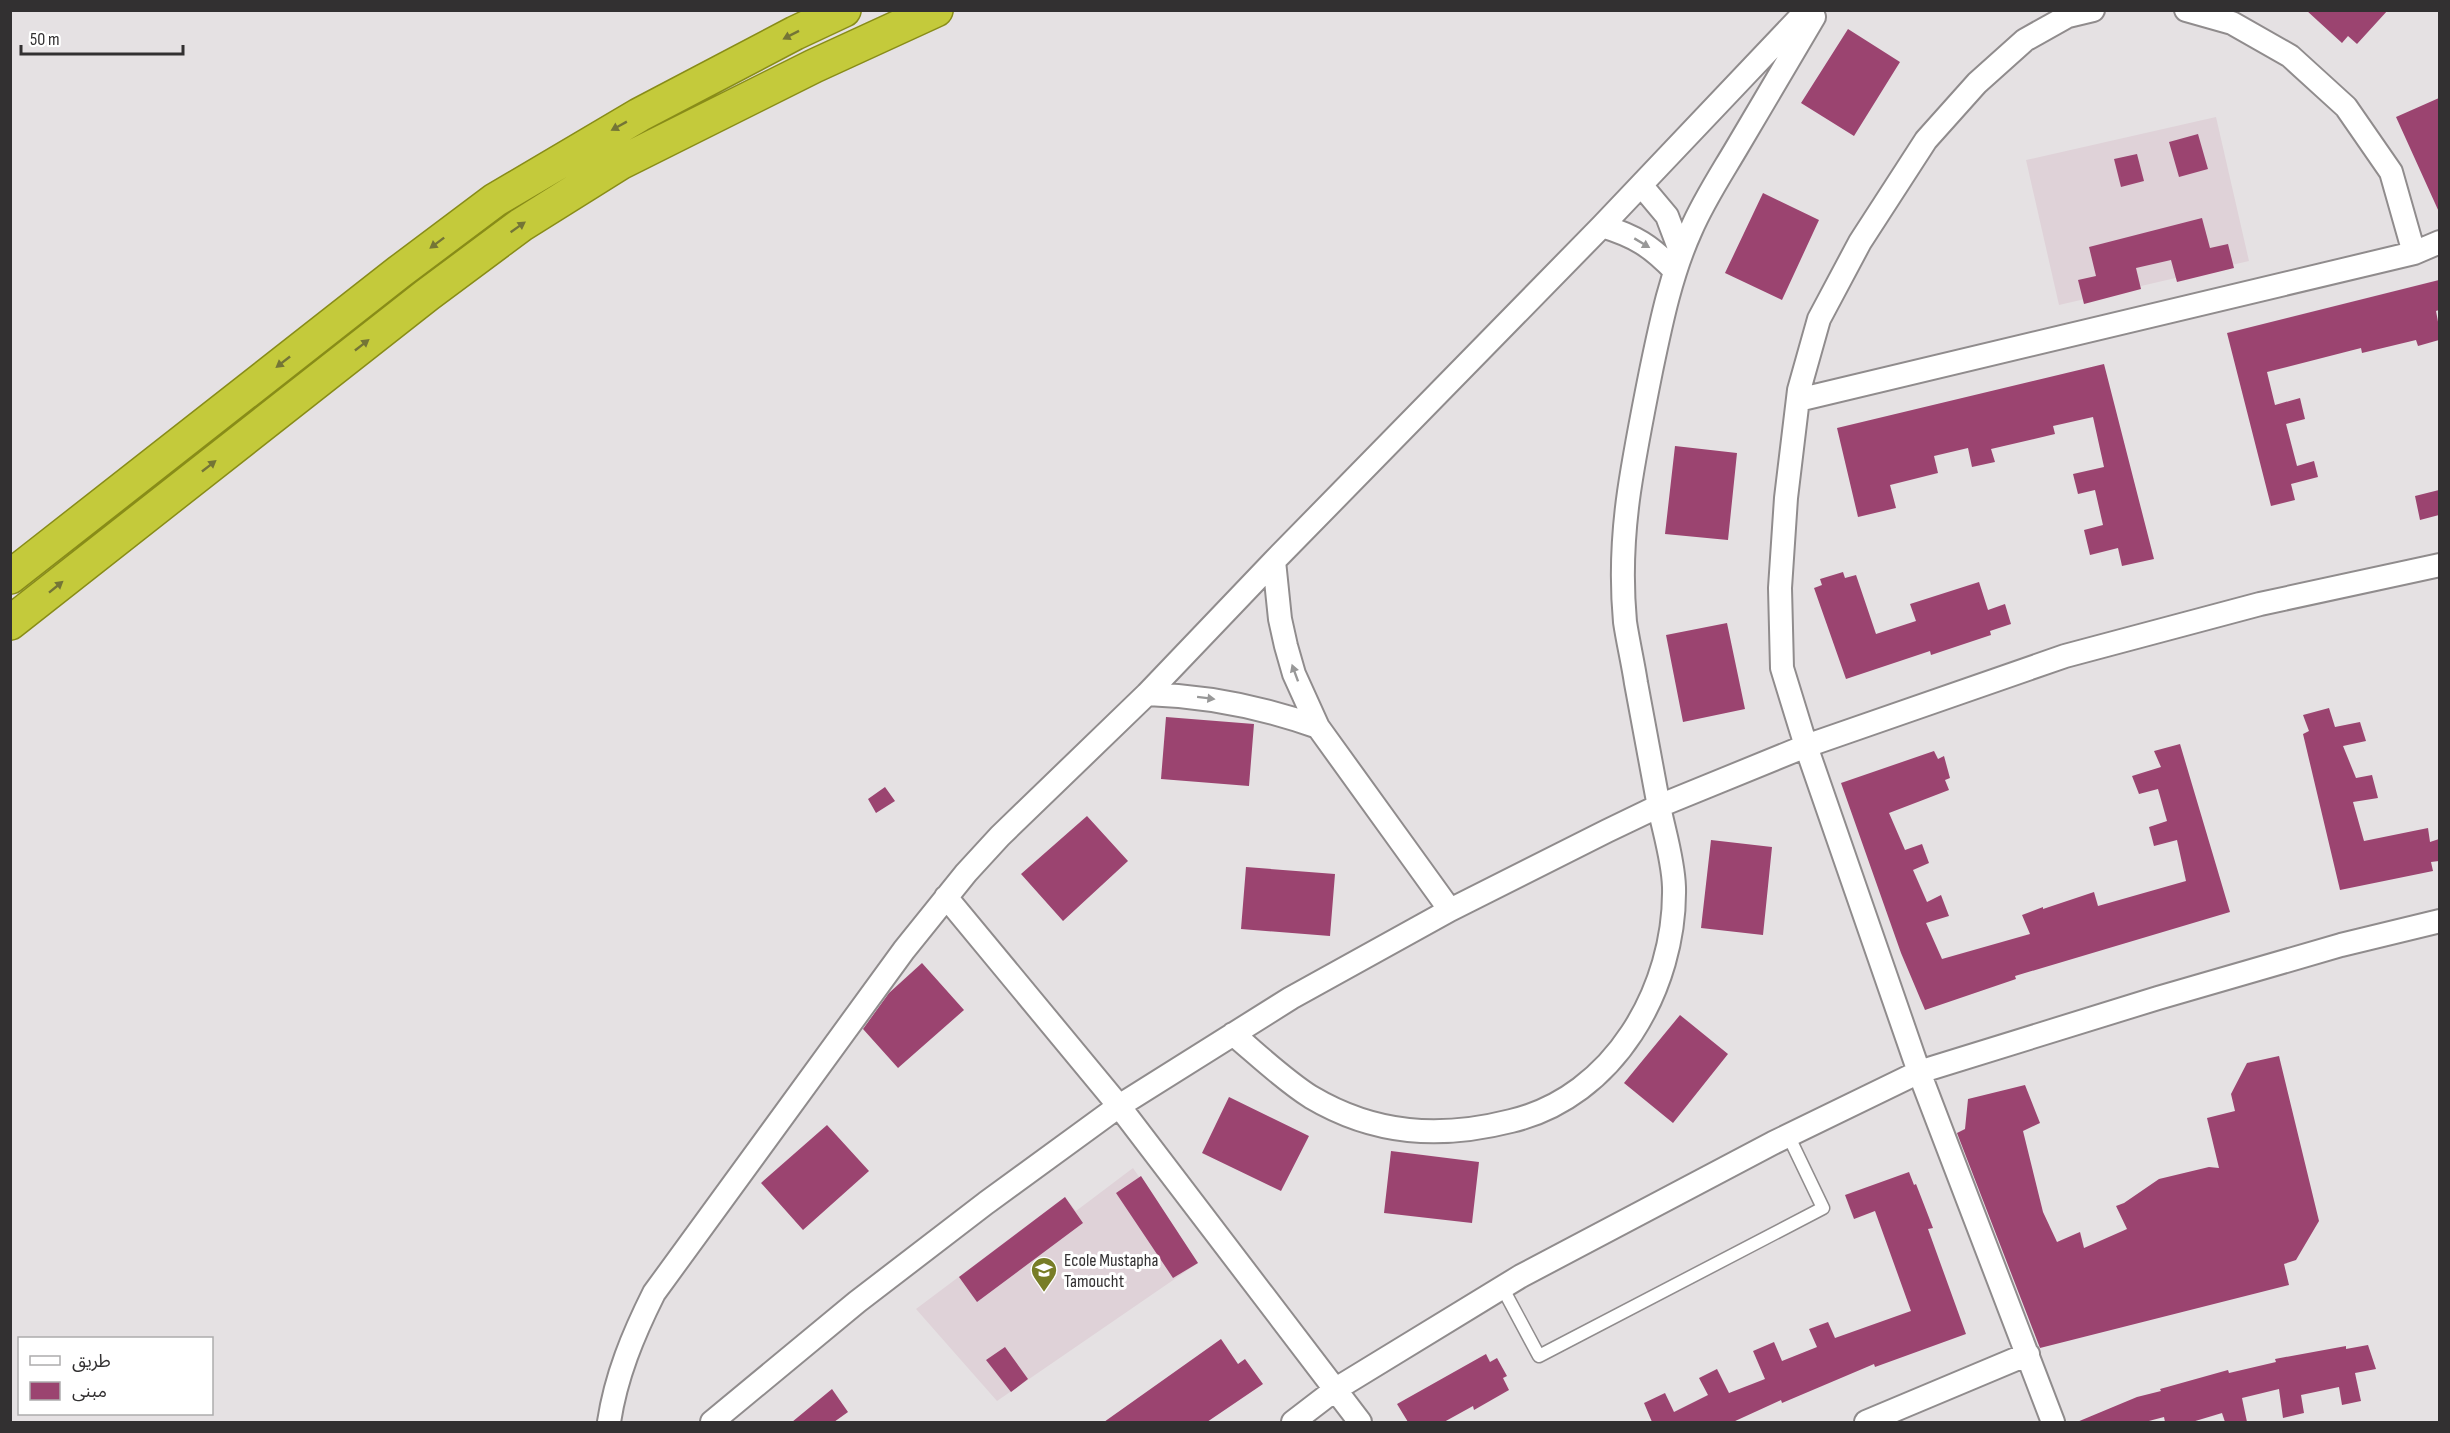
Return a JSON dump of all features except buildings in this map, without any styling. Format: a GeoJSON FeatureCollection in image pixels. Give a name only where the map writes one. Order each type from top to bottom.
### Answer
{"type":"FeatureCollection","features":[{"type":"Feature","properties":{"kind":"highway"},"geometry":{"type":"LineString","coordinates":[[10,578],[390,279],[495,200],[639,115],[795,33],[844,10]]}},
{"type":"Feature","properties":{"kind":"highway"},"geometry":{"type":"LineString","coordinates":[[10,623],[417,302],[521,225],[620,163],[814,66],[936,10]]}},
{"type":"Feature","properties":{"kind":"street"},"geometry":{"type":"LineString","coordinates":[[609,1422],[623,1362],[654,1293],[904,950],[946,897],[1000,837],[1148,694],[1274,561],[1602,226],[1807,10]]}},
{"type":"Feature","properties":{"kind":"street"},"geometry":{"type":"LineString","coordinates":[[1233,1034],[1310,1096],[1350,1117],[1394,1130],[1440,1133],[1486,1128],[1524,1118],[1567,1098],[1602,1070],[1632,1036],[1653,993],[1669,944],[1674,888],[1671,859],[1625,622],[1623,556],[1629,493],[1640,428],[1660,330],[1678,262],[1701,209],[1817,10]]}},
{"type":"Feature","properties":{"kind":"street"},"geometry":{"type":"LineString","coordinates":[[2053,1422],[1919,1072],[1806,746],[1782,668],[1780,588],[1786,498],[1798,400],[1819,319],[1860,242],[1926,140],[1977,82],[2025,40],[2068,16],[2093,10]]}},
{"type":"Feature","properties":{"kind":"street"},"geometry":{"type":"LineString","coordinates":[[2186,10],[2232,23],[2290,56],[2346,107],[2391,172],[2414,253]]}},
{"type":"Feature","properties":{"kind":"street"},"geometry":{"type":"LineString","coordinates":[[1641,185],[1667,216],[1678,262]]}},
{"type":"Feature","properties":{"kind":"street"},"geometry":{"type":"LineString","coordinates":[[1602,226],[1641,241],[1657,253],[1678,262]]}},
{"type":"Feature","properties":{"kind":"street"},"geometry":{"type":"LineString","coordinates":[[1798,400],[2414,253],[2439,242]]}},
{"type":"Feature","properties":{"kind":"street"},"geometry":{"type":"LineString","coordinates":[[1274,561],[1280,618],[1286,646],[1294,674],[1318,727],[1450,910]]}},
{"type":"Feature","properties":{"kind":"street"},"geometry":{"type":"LineString","coordinates":[[712,1422],[857,1302],[986,1203],[1119,1106],[1291,998],[1450,910],[1659,806],[1806,746],[2065,656],[2260,604],[2439,565]]}},
{"type":"Feature","properties":{"kind":"street"},"geometry":{"type":"LineString","coordinates":[[1148,694],[1206,698],[1234,703],[1272,711],[1318,727]]}},
{"type":"Feature","properties":{"kind":"street"},"geometry":{"type":"LineString","coordinates":[[946,897],[1119,1106],[1360,1422]]}},
{"type":"Feature","properties":{"kind":"street"},"geometry":{"type":"LineString","coordinates":[[1293,1422],[1336,1389],[1502,1287],[1788,1135],[1919,1072],[2158,998],[2341,945],[2439,921]]}},
{"type":"Feature","properties":{"kind":"street"},"geometry":{"type":"LineString","coordinates":[[1866,1422],[2028,1354]]}},
{"type":"Feature","properties":{"kind":"lane"},"geometry":{"type":"LineString","coordinates":[[1502,1287],[1539,1356],[1823,1208],[1788,1135]]}},
{"type":"Feature","properties":{"kind":"shaded area"},"geometry":{"type":"Polygon","coordinates":[[[2216,117],[2249,261],[2059,305],[2026,160],[2216,117]]]}},
{"type":"Feature","properties":{"kind":"shaded area","name":"Ecole Mustapha Tamoucht"},"geometry":{"type":"Polygon","coordinates":[[[1133,1168],[1198,1263],[997,1401],[916,1309],[1065,1197],[1076,1211],[1133,1168]]]}},
{"type":"Feature","properties":{"kind":"place","name":"Ecole Mustapha Tamoucht"},"geometry":{"type":"Point","coordinates":[1044,1293]}}]}
